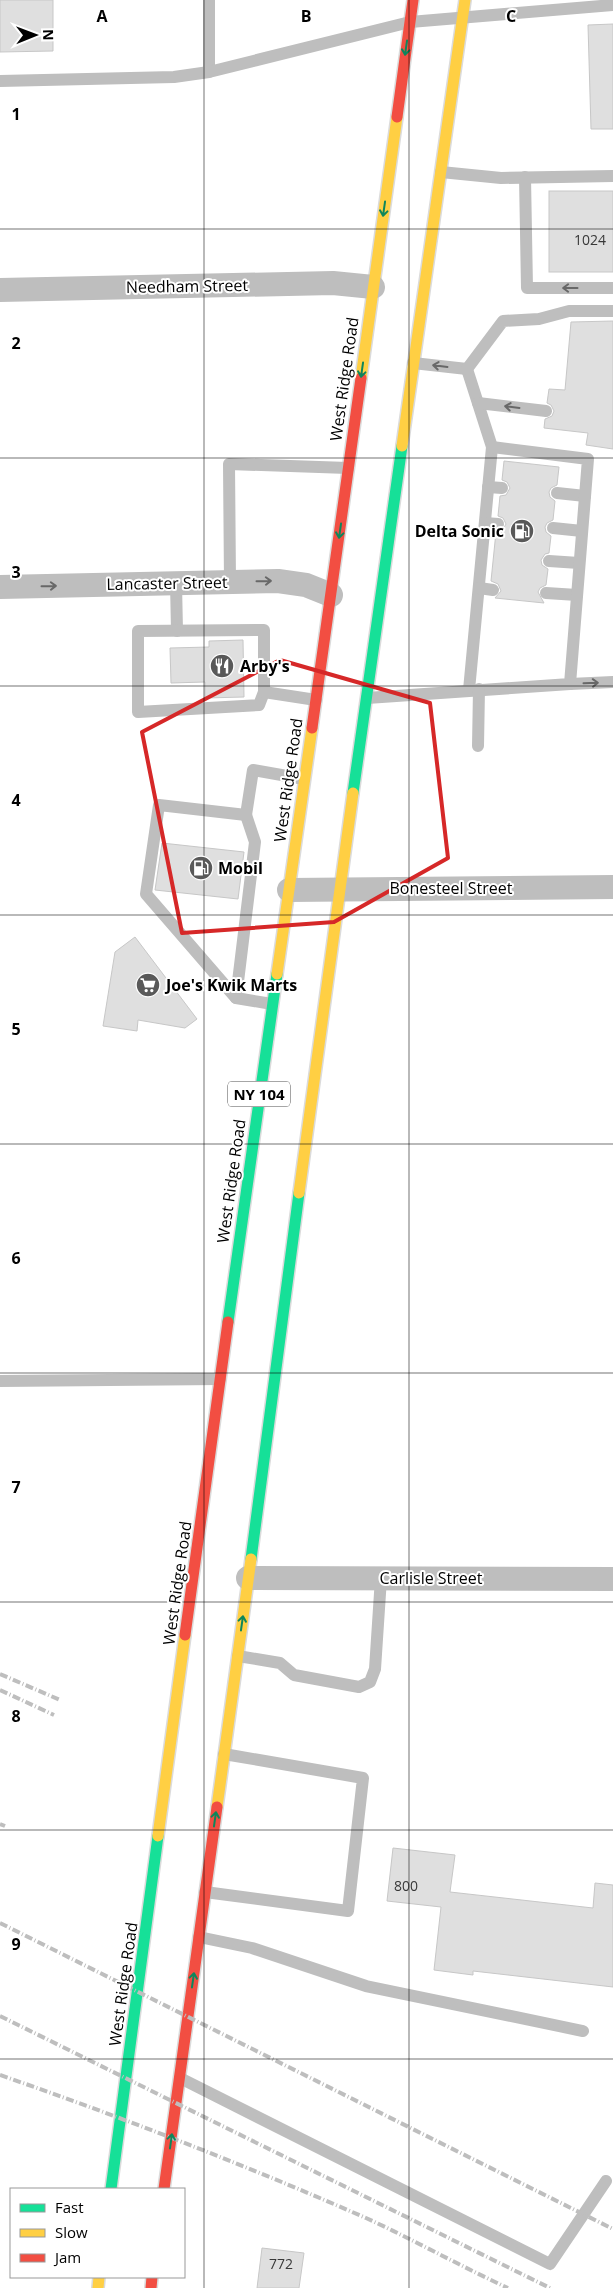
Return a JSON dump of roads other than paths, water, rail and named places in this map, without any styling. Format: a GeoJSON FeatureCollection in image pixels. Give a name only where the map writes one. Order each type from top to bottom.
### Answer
{"type":"FeatureCollection","features":[{"type":"Feature","properties":{"kind":"highway","name":"West Ridge Road"},"geometry":{"type":"LineString","coordinates":[[111,2188],[220,1379],[413,0]]}},
{"type":"Feature","properties":{"kind":"highway","name":"NY 104"},"geometry":{"type":"LineString","coordinates":[[164,2188],[238,1656],[339,889],[368,698],[413,363],[465,0]]}},
{"type":"Feature","properties":{"kind":"street","name":"Needham Street"},"geometry":{"type":"LineString","coordinates":[[0,290],[333,283],[373,287]]}},
{"type":"Feature","properties":{"kind":"street","name":"Lancaster Street"},"geometry":{"type":"LineString","coordinates":[[0,587],[291,582],[306,585],[331,595]]}},
{"type":"Feature","properties":{"kind":"street","name":"Bonesteel Street"},"geometry":{"type":"LineString","coordinates":[[289,890],[613,887]]}},
{"type":"Feature","properties":{"kind":"street","name":"Carlisle Street"},"geometry":{"type":"LineString","coordinates":[[248,1578],[613,1579]]}},
{"type":"Feature","properties":{"kind":"lane"},"geometry":{"type":"LineString","coordinates":[[209,0],[209,72]]}},
{"type":"Feature","properties":{"kind":"lane"},"geometry":{"type":"LineString","coordinates":[[0,81],[150,79],[209,72],[410,22],[463,16],[613,6]]}},
{"type":"Feature","properties":{"kind":"lane"},"geometry":{"type":"LineString","coordinates":[[441,172],[501,178],[613,176]]}},
{"type":"Feature","properties":{"kind":"lane"},"geometry":{"type":"LineString","coordinates":[[526,177],[527,288],[613,288]]}},
{"type":"Feature","properties":{"kind":"lane"},"geometry":{"type":"LineString","coordinates":[[467,370],[503,321],[539,319],[569,311],[613,311]]}},
{"type":"Feature","properties":{"kind":"lane"},"geometry":{"type":"LineString","coordinates":[[413,363],[467,370]]}},
{"type":"Feature","properties":{"kind":"lane"},"geometry":{"type":"LineString","coordinates":[[467,370],[492,447],[485,523],[488,557],[479,588],[474,690],[478,746]]}},
{"type":"Feature","properties":{"kind":"lane"},"geometry":{"type":"LineString","coordinates":[[478,403],[546,411]]}},
{"type":"Feature","properties":{"kind":"lane"},"geometry":{"type":"LineString","coordinates":[[492,447],[588,460],[570,684]]}},
{"type":"Feature","properties":{"kind":"lane"},"geometry":{"type":"LineString","coordinates":[[230,582],[228,464],[348,468]]}},
{"type":"Feature","properties":{"kind":"lane"},"geometry":{"type":"LineString","coordinates":[[488,487],[502,488]]}},
{"type":"Feature","properties":{"kind":"lane"},"geometry":{"type":"LineString","coordinates":[[557,493],[585,496]]}},
{"type":"Feature","properties":{"kind":"lane"},"geometry":{"type":"LineString","coordinates":[[485,523],[498,524]]}},
{"type":"Feature","properties":{"kind":"lane"},"geometry":{"type":"LineString","coordinates":[[553,528],[582,531]]}},
{"type":"Feature","properties":{"kind":"lane"},"geometry":{"type":"LineString","coordinates":[[549,561],[579,563]]}},
{"type":"Feature","properties":{"kind":"lane"},"geometry":{"type":"LineString","coordinates":[[176,583],[178,631]]}},
{"type":"Feature","properties":{"kind":"lane"},"geometry":{"type":"LineString","coordinates":[[479,588],[493,590]]}},
{"type":"Feature","properties":{"kind":"lane"},"geometry":{"type":"LineString","coordinates":[[546,593],[577,595]]}},
{"type":"Feature","properties":{"kind":"lane"},"geometry":{"type":"LineString","coordinates":[[264,630],[264,692],[259,704],[138,712],[138,631],[264,630]]}},
{"type":"Feature","properties":{"kind":"lane"},"geometry":{"type":"LineString","coordinates":[[368,698],[613,682]]}},
{"type":"Feature","properties":{"kind":"lane"},"geometry":{"type":"LineString","coordinates":[[264,692],[316,700]]}},
{"type":"Feature","properties":{"kind":"lane"},"geometry":{"type":"LineString","coordinates":[[236,998],[255,842],[246,814],[252,770],[304,779]]}},
{"type":"Feature","properties":{"kind":"lane"},"geometry":{"type":"LineString","coordinates":[[246,814],[159,805],[146,894],[236,998],[272,1004]]}},
{"type":"Feature","properties":{"kind":"lane"},"geometry":{"type":"LineString","coordinates":[[0,1381],[220,1379]]}},
{"type":"Feature","properties":{"kind":"lane"},"geometry":{"type":"LineString","coordinates":[[238,1656],[280,1663],[294,1675],[359,1687],[370,1682],[375,1669],[381,1578]]}},
{"type":"Feature","properties":{"kind":"lane"},"geometry":{"type":"LineString","coordinates":[[205,1892],[348,1910],[363,1778],[224,1754]]}},
{"type":"Feature","properties":{"kind":"lane"},"geometry":{"type":"LineString","coordinates":[[199,1937],[252,1948],[366,1986],[583,2031]]}},
{"type":"Feature","properties":{"kind":"lane"},"geometry":{"type":"LineString","coordinates":[[180,2078],[550,2264],[606,2181]]}},
{"type":"Feature","properties":{"kind":"railway"},"geometry":{"type":"LineString","coordinates":[[0,1674],[60,1700]]}},
{"type":"Feature","properties":{"kind":"railway"},"geometry":{"type":"LineString","coordinates":[[0,1690],[54,1715]]}},
{"type":"Feature","properties":{"kind":"railway"},"geometry":{"type":"LineString","coordinates":[[0,1824],[5,1826]]}},
{"type":"Feature","properties":{"kind":"railway"},"geometry":{"type":"LineString","coordinates":[[0,1923],[613,2229]]}},
{"type":"Feature","properties":{"kind":"railway"},"geometry":{"type":"LineString","coordinates":[[0,2016],[550,2288]]}},
{"type":"Feature","properties":{"kind":"railway"},"geometry":{"type":"LineString","coordinates":[[0,2075],[138,2125],[275,2179],[366,2218],[508,2288]]}},
{"type":"Feature","properties":{"kind":"place","name":"Delta Sonic"},"geometry":{"type":"Point","coordinates":[522,531]}},
{"type":"Feature","properties":{"kind":"place","name":"Arby's"},"geometry":{"type":"Point","coordinates":[222,666]}},
{"type":"Feature","properties":{"kind":"place","name":"Mobil"},"geometry":{"type":"Point","coordinates":[201,868]}},
{"type":"Feature","properties":{"kind":"place","name":"Joe's Kwik Marts"},"geometry":{"type":"Point","coordinates":[148,985]}}]}
